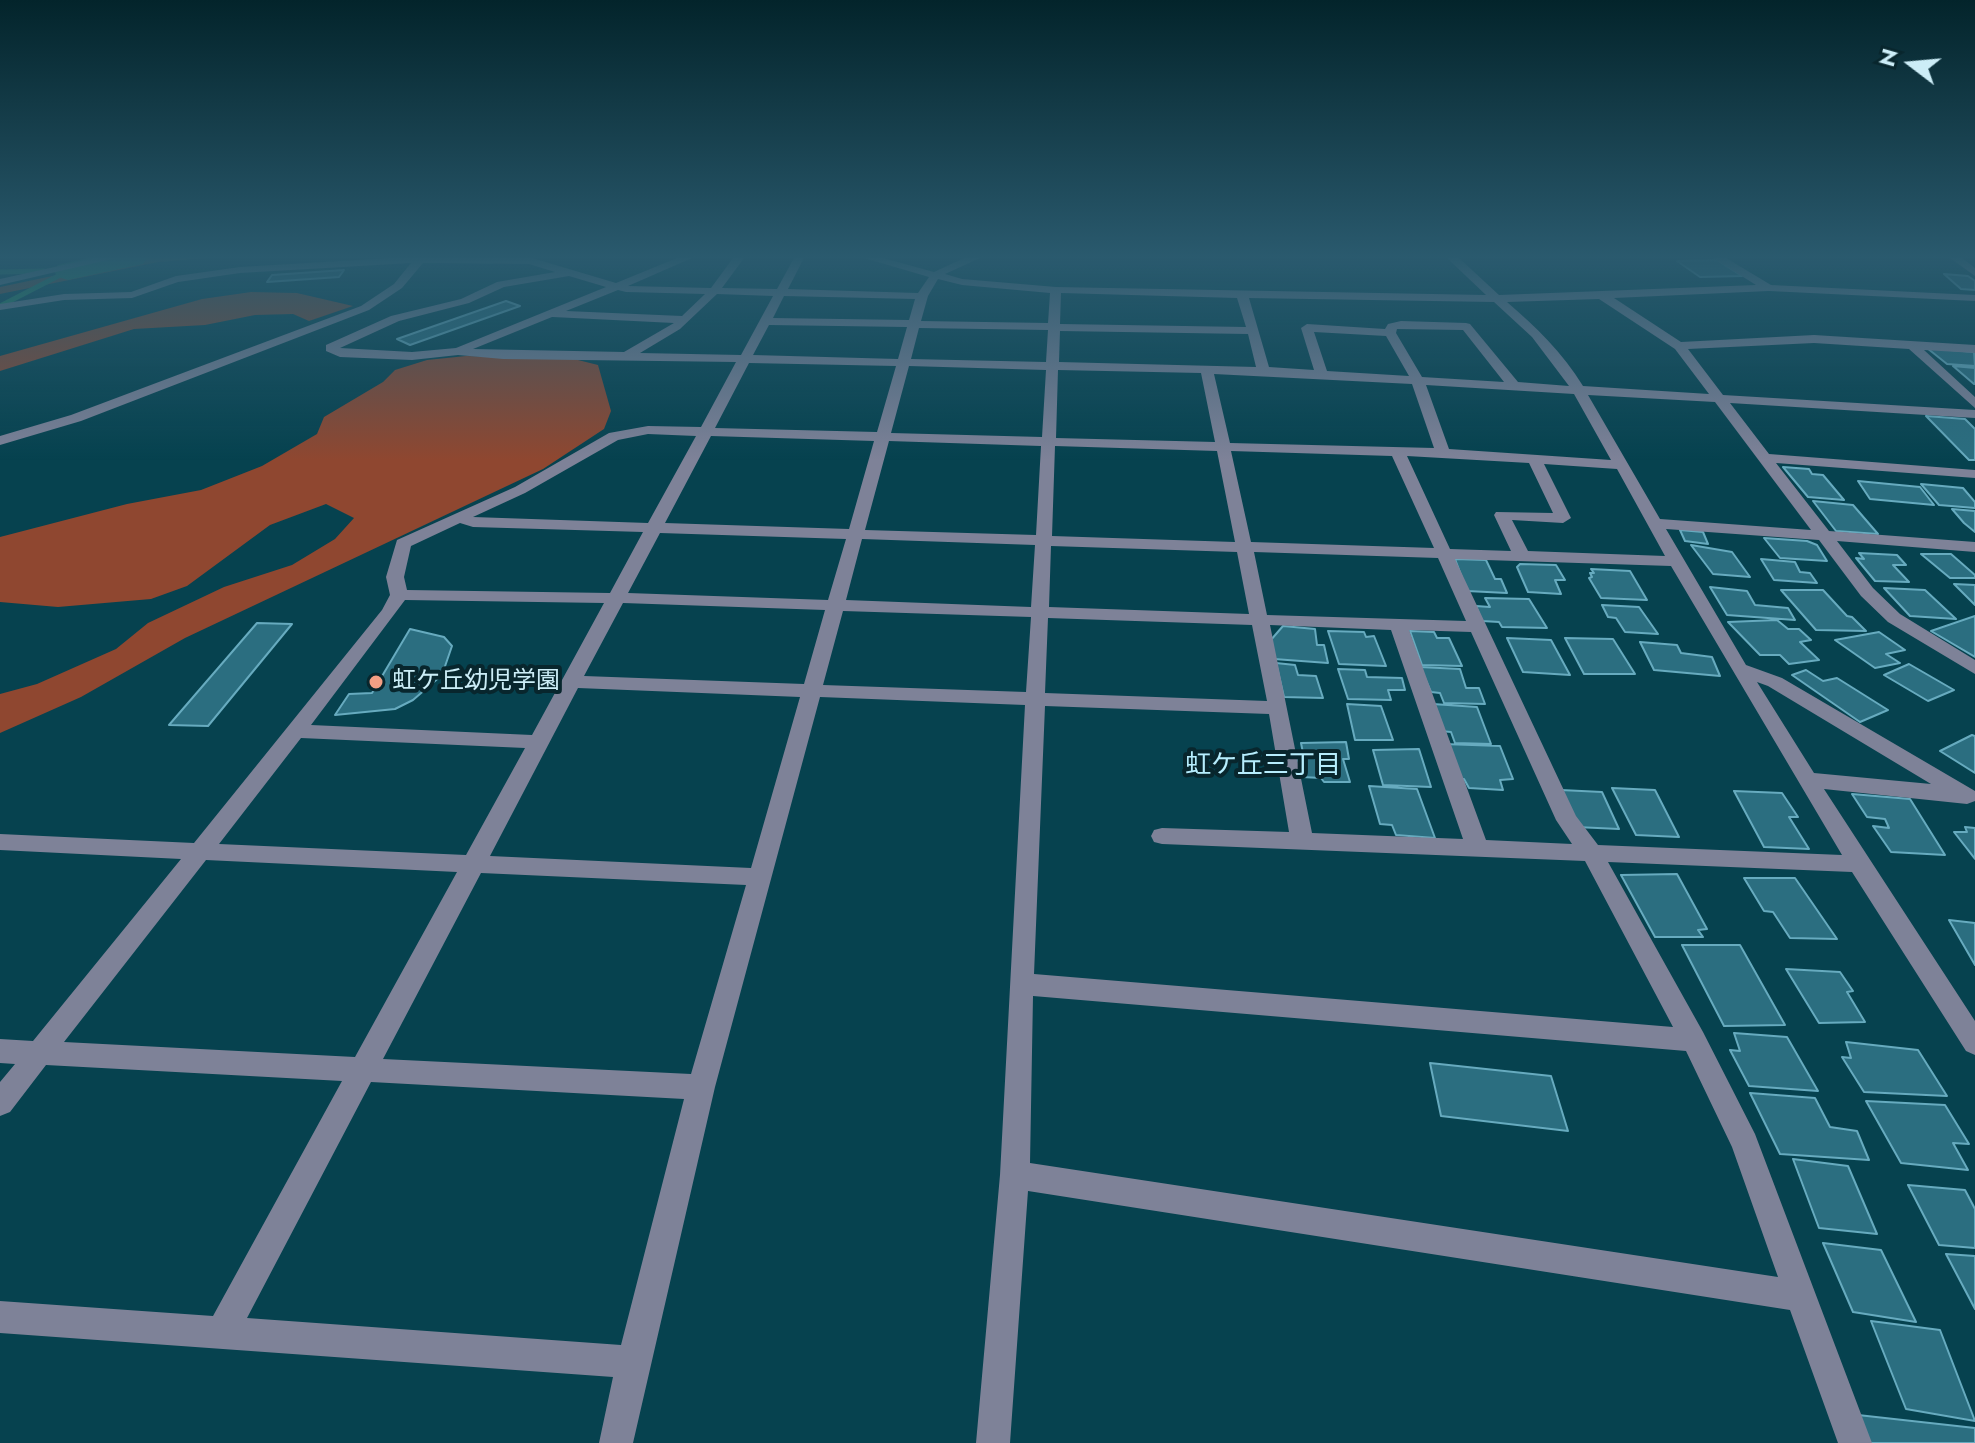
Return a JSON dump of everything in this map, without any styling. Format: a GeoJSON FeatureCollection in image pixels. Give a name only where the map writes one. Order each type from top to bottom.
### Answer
{"type":"FeatureCollection","features":[{"type":"Feature","properties":{"kind":"street"},"geometry":{"type":"LineString","coordinates":[[0,441],[76,418],[319,325]]}},
{"type":"Feature","properties":{"kind":"street"},"geometry":{"type":"LineString","coordinates":[[379,325],[330,348],[340,353],[412,356],[458,351],[524,357],[577,354],[1264,371],[1975,414]]}},
{"type":"Feature","properties":{"kind":"street"},"geometry":{"type":"LineString","coordinates":[[458,351],[522,325]]}},
{"type":"Feature","properties":{"kind":"street"},"geometry":{"type":"LineString","coordinates":[[627,356],[678,325]]}},
{"type":"Feature","properties":{"kind":"street"},"geometry":{"type":"LineString","coordinates":[[221,1334],[762,325]]}},
{"type":"Feature","properties":{"kind":"street"},"geometry":{"type":"LineString","coordinates":[[616,1443],[701,1087],[914,325]]}},
{"type":"Feature","properties":{"kind":"street"},"geometry":{"type":"LineString","coordinates":[[1007,325],[1252,331]]}},
{"type":"Feature","properties":{"kind":"street"},"geometry":{"type":"LineString","coordinates":[[1250,325],[1264,371]]}},
{"type":"Feature","properties":{"kind":"street"},"geometry":{"type":"LineString","coordinates":[[1399,325],[1392,327],[1390,333],[1418,381],[1443,453]]}},
{"type":"Feature","properties":{"kind":"street"},"geometry":{"type":"LineString","coordinates":[[1412,325],[1466,327],[1514,386]]}},
{"type":"Feature","properties":{"kind":"street"},"geometry":{"type":"LineString","coordinates":[[1524,325],[1552,351],[1577,389],[1739,669],[1859,864],[1975,1043]]}},
{"type":"Feature","properties":{"kind":"street"},"geometry":{"type":"LineString","coordinates":[[1647,325],[1679,346],[1867,592],[1894,618],[1975,668]]}},
{"type":"Feature","properties":{"kind":"street"},"geometry":{"type":"LineString","coordinates":[[993,1443],[1015,1175],[1021,984],[1053,326]]}},
{"type":"Feature","properties":{"kind":"street"},"geometry":{"type":"LineString","coordinates":[[1322,374],[1307,328],[1390,333]]}},
{"type":"Feature","properties":{"kind":"street"},"geometry":{"type":"LineString","coordinates":[[1679,346],[1814,339],[1975,349]]}},
{"type":"Feature","properties":{"kind":"street"},"geometry":{"type":"LineString","coordinates":[[1912,345],[1975,404]]}},
{"type":"Feature","properties":{"kind":"street"},"geometry":{"type":"LineString","coordinates":[[1207,369],[1278,708],[1302,841]]}},
{"type":"Feature","properties":{"kind":"street"},"geometry":{"type":"LineString","coordinates":[[0,1103],[390,612],[399,595],[395,577],[403,543],[462,519],[577,459],[614,436],[640,431],[1397,451],[1621,465]]}},
{"type":"Feature","properties":{"kind":"street"},"geometry":{"type":"LineString","coordinates":[[1397,451],[1475,627],[1567,820],[1593,855],[1694,1040],[1745,1144],[1855,1443]]}},
{"type":"Feature","properties":{"kind":"street"},"geometry":{"type":"LineString","coordinates":[[1765,458],[1975,474]]}},
{"type":"Feature","properties":{"kind":"street"},"geometry":{"type":"LineString","coordinates":[[1521,554],[1502,515],[1563,518],[1535,460]]}},
{"type":"Feature","properties":{"kind":"street"},"geometry":{"type":"LineString","coordinates":[[462,519],[473,522],[1679,561]]}},
{"type":"Feature","properties":{"kind":"street"},"geometry":{"type":"LineString","coordinates":[[1656,523],[1975,547]]}},
{"type":"Feature","properties":{"kind":"street"},"geometry":{"type":"LineString","coordinates":[[399,595],[616,598],[1475,627]]}},
{"type":"Feature","properties":{"kind":"street"},"geometry":{"type":"LineString","coordinates":[[1398,624],[1477,847]]}},
{"type":"Feature","properties":{"kind":"street"},"geometry":{"type":"LineString","coordinates":[[1739,669],[1775,682],[1971,798]]}},
{"type":"Feature","properties":{"kind":"street"},"geometry":{"type":"LineString","coordinates":[[573,682],[1278,708]]}},
{"type":"Feature","properties":{"kind":"street"},"geometry":{"type":"LineString","coordinates":[[296,731],[539,742]]}},
{"type":"Feature","properties":{"kind":"street"},"geometry":{"type":"LineString","coordinates":[[1807,780],[1935,790],[1971,798]]}},
{"type":"Feature","properties":{"kind":"street"},"geometry":{"type":"LineString","coordinates":[[1162,836],[1859,864]]}},
{"type":"Feature","properties":{"kind":"street"},"geometry":{"type":"LineString","coordinates":[[0,842],[760,877]]}},
{"type":"Feature","properties":{"kind":"street"},"geometry":{"type":"LineString","coordinates":[[1021,984],[1694,1040]]}},
{"type":"Feature","properties":{"kind":"street"},"geometry":{"type":"LineString","coordinates":[[0,1051],[701,1087]]}},
{"type":"Feature","properties":{"kind":"street"},"geometry":{"type":"LineString","coordinates":[[1015,1175],[1801,1296]]}},
{"type":"Feature","properties":{"kind":"street"},"geometry":{"type":"LineString","coordinates":[[0,1317],[633,1362]]}},
{"type":"Feature","properties":{"kind":"shaded area"},"geometry":{"type":"Polygon","coordinates":[[[109,325],[199,325],[134,329],[0,371],[0,356],[109,325]]]}},
{"type":"Feature","properties":{"kind":"shaded area"},"geometry":{"type":"Polygon","coordinates":[[[466,356],[574,359],[598,365],[611,411],[604,429],[543,469],[185,638],[81,697],[0,733],[0,694],[37,684],[116,649],[148,623],[224,587],[292,565],[335,539],[354,518],[326,504],[270,525],[187,586],[151,599],[58,607],[0,602],[0,537],[127,504],[201,490],[262,466],[317,434],[324,417],[383,382],[395,370],[427,360],[466,356]]]}},
{"type":"Feature","properties":{"kind":"building"},"geometry":{"type":"Polygon","coordinates":[[[436,325],[465,325],[410,345],[397,339],[436,325]]]}},
{"type":"Feature","properties":{"kind":"building"},"geometry":{"type":"Polygon","coordinates":[[[1927,348],[1974,352],[1975,366],[1947,364],[1927,348]]]}},
{"type":"Feature","properties":{"kind":"building"},"geometry":{"type":"Polygon","coordinates":[[[1953,366],[1975,368],[1975,384],[1974,384],[1953,366]]]}},
{"type":"Feature","properties":{"kind":"building"},"geometry":{"type":"Polygon","coordinates":[[[1926,416],[1965,419],[1975,429],[1975,460],[1969,460],[1926,416]]]}},
{"type":"Feature","properties":{"kind":"building"},"geometry":{"type":"Polygon","coordinates":[[[1783,467],[1809,469],[1812,474],[1823,475],[1844,500],[1808,497],[1783,467]]]}},
{"type":"Feature","properties":{"kind":"building"},"geometry":{"type":"Polygon","coordinates":[[[1858,481],[1920,487],[1934,505],[1870,499],[1858,481]]]}},
{"type":"Feature","properties":{"kind":"building"},"geometry":{"type":"Polygon","coordinates":[[[1921,484],[1963,488],[1975,502],[1975,508],[1939,505],[1921,484]]]}},
{"type":"Feature","properties":{"kind":"building"},"geometry":{"type":"Polygon","coordinates":[[[1813,501],[1853,505],[1878,534],[1836,531],[1813,501]]]}},
{"type":"Feature","properties":{"kind":"building"},"geometry":{"type":"Polygon","coordinates":[[[1952,509],[1975,511],[1975,532],[1964,523],[1952,509]]]}},
{"type":"Feature","properties":{"kind":"building"},"geometry":{"type":"Polygon","coordinates":[[[1680,530],[1703,532],[1708,544],[1685,541],[1680,530]]]}},
{"type":"Feature","properties":{"kind":"building"},"geometry":{"type":"Polygon","coordinates":[[[1764,538],[1807,541],[1817,545],[1827,561],[1780,558],[1764,538]]]}},
{"type":"Feature","properties":{"kind":"building"},"geometry":{"type":"Polygon","coordinates":[[[1691,545],[1732,552],[1750,577],[1713,574],[1691,545]]]}},
{"type":"Feature","properties":{"kind":"building"},"geometry":{"type":"Polygon","coordinates":[[[1859,553],[1897,555],[1906,565],[1893,565],[1909,582],[1875,581],[1856,558],[1864,559],[1859,553]]]}},
{"type":"Feature","properties":{"kind":"building"},"geometry":{"type":"Polygon","coordinates":[[[1921,554],[1951,554],[1975,578],[1950,578],[1921,554]]]}},
{"type":"Feature","properties":{"kind":"building"},"geometry":{"type":"Polygon","coordinates":[[[1455,559],[1486,560],[1495,579],[1501,579],[1507,593],[1467,591],[1455,559]]]}},
{"type":"Feature","properties":{"kind":"building"},"geometry":{"type":"Polygon","coordinates":[[[1761,559],[1795,562],[1800,572],[1810,573],[1817,583],[1774,580],[1761,559]]]}},
{"type":"Feature","properties":{"kind":"building"},"geometry":{"type":"Polygon","coordinates":[[[1520,564],[1556,565],[1565,580],[1555,580],[1561,594],[1528,592],[1517,567],[1520,564]]]}},
{"type":"Feature","properties":{"kind":"building"},"geometry":{"type":"Polygon","coordinates":[[[1591,569],[1630,571],[1647,600],[1601,598],[1589,578],[1592,577],[1590,573],[1594,573],[1591,569]]]}},
{"type":"Feature","properties":{"kind":"building"},"geometry":{"type":"Polygon","coordinates":[[[1954,584],[1975,585],[1975,605],[1954,584]]]}},
{"type":"Feature","properties":{"kind":"building"},"geometry":{"type":"Polygon","coordinates":[[[1710,587],[1747,591],[1755,605],[1788,608],[1795,620],[1727,615],[1710,587]]]}},
{"type":"Feature","properties":{"kind":"building"},"geometry":{"type":"Polygon","coordinates":[[[1884,588],[1925,590],[1956,619],[1910,616],[1884,588]]]}},
{"type":"Feature","properties":{"kind":"building"},"geometry":{"type":"Polygon","coordinates":[[[1781,590],[1823,590],[1866,631],[1816,630],[1781,590]]]}},
{"type":"Feature","properties":{"kind":"building"},"geometry":{"type":"Polygon","coordinates":[[[1485,598],[1529,599],[1547,628],[1502,627],[1499,622],[1482,621],[1476,606],[1490,607],[1485,598]]]}},
{"type":"Feature","properties":{"kind":"building"},"geometry":{"type":"Polygon","coordinates":[[[1602,605],[1639,607],[1658,634],[1625,632],[1616,618],[1608,617],[1602,605]]]}},
{"type":"Feature","properties":{"kind":"building"},"geometry":{"type":"Polygon","coordinates":[[[1975,616],[1975,657],[1931,631],[1975,616]]]}},
{"type":"Feature","properties":{"kind":"building"},"geometry":{"type":"Polygon","coordinates":[[[1777,620],[1788,629],[1799,629],[1811,640],[1800,642],[1819,660],[1789,664],[1780,655],[1760,655],[1728,622],[1777,620]]]}},
{"type":"Feature","properties":{"kind":"building"},"geometry":{"type":"Polygon","coordinates":[[[257,623],[292,624],[208,726],[169,725],[257,623]]]}},
{"type":"Feature","properties":{"kind":"building"},"geometry":{"type":"Polygon","coordinates":[[[1283,626],[1315,629],[1317,645],[1324,645],[1328,663],[1274,659],[1270,641],[1283,626]]]}},
{"type":"Feature","properties":{"kind":"building"},"geometry":{"type":"Polygon","coordinates":[[[410,629],[444,637],[452,646],[442,675],[413,700],[395,709],[335,715],[349,694],[372,693],[410,629]]]}},
{"type":"Feature","properties":{"kind":"building"},"geometry":{"type":"Polygon","coordinates":[[[1328,631],[1364,632],[1366,637],[1374,636],[1386,666],[1339,664],[1328,631]]]}},
{"type":"Feature","properties":{"kind":"building"},"geometry":{"type":"Polygon","coordinates":[[[1410,631],[1434,632],[1437,638],[1449,638],[1462,666],[1422,665],[1410,631]]]}},
{"type":"Feature","properties":{"kind":"building"},"geometry":{"type":"Polygon","coordinates":[[[1879,632],[1905,650],[1886,654],[1900,663],[1875,668],[1835,640],[1879,632]]]}},
{"type":"Feature","properties":{"kind":"building"},"geometry":{"type":"Polygon","coordinates":[[[1507,638],[1551,640],[1570,675],[1523,672],[1507,638]]]}},
{"type":"Feature","properties":{"kind":"building"},"geometry":{"type":"Polygon","coordinates":[[[1565,638],[1613,639],[1635,674],[1584,674],[1565,638]]]}},
{"type":"Feature","properties":{"kind":"building"},"geometry":{"type":"Polygon","coordinates":[[[1640,642],[1677,645],[1681,653],[1712,657],[1720,676],[1654,670],[1640,642]]]}},
{"type":"Feature","properties":{"kind":"building"},"geometry":{"type":"Polygon","coordinates":[[[1276,663],[1295,665],[1298,675],[1316,676],[1323,698],[1284,697],[1276,663]]]}},
{"type":"Feature","properties":{"kind":"building"},"geometry":{"type":"Polygon","coordinates":[[[1909,664],[1954,690],[1928,701],[1884,675],[1909,664]]]}},
{"type":"Feature","properties":{"kind":"building"},"geometry":{"type":"Polygon","coordinates":[[[1420,667],[1460,669],[1466,688],[1479,688],[1485,704],[1444,703],[1440,693],[1431,692],[1420,667]]]}},
{"type":"Feature","properties":{"kind":"building"},"geometry":{"type":"Polygon","coordinates":[[[1338,669],[1365,670],[1367,677],[1402,678],[1405,690],[1388,690],[1391,700],[1348,699],[1338,669]]]}},
{"type":"Feature","properties":{"kind":"building"},"geometry":{"type":"Polygon","coordinates":[[[1806,670],[1823,681],[1837,678],[1888,710],[1860,722],[1792,675],[1806,670]]]}},
{"type":"Feature","properties":{"kind":"building"},"geometry":{"type":"Polygon","coordinates":[[[1347,704],[1381,706],[1393,740],[1355,740],[1347,704]]]}},
{"type":"Feature","properties":{"kind":"building"},"geometry":{"type":"Polygon","coordinates":[[[1433,704],[1477,707],[1491,744],[1455,743],[1451,732],[1440,731],[1433,704]]]}},
{"type":"Feature","properties":{"kind":"building"},"geometry":{"type":"Polygon","coordinates":[[[1975,736],[1975,773],[1940,751],[1975,736]]]}},
{"type":"Feature","properties":{"kind":"building"},"geometry":{"type":"Polygon","coordinates":[[[1346,742],[1349,759],[1343,759],[1350,782],[1324,782],[1321,778],[1302,777],[1296,753],[1303,753],[1301,743],[1346,742]]]}},
{"type":"Feature","properties":{"kind":"building"},"geometry":{"type":"Polygon","coordinates":[[[1444,744],[1500,746],[1513,779],[1500,780],[1503,790],[1469,788],[1464,779],[1458,779],[1444,744]]]}},
{"type":"Feature","properties":{"kind":"building"},"geometry":{"type":"Polygon","coordinates":[[[1419,749],[1431,787],[1383,785],[1373,750],[1419,749]]]}},
{"type":"Feature","properties":{"kind":"building"},"geometry":{"type":"Polygon","coordinates":[[[1369,786],[1417,789],[1435,838],[1396,835],[1392,825],[1380,824],[1369,786]]]}},
{"type":"Feature","properties":{"kind":"building"},"geometry":{"type":"Polygon","coordinates":[[[1612,788],[1655,790],[1679,837],[1636,835],[1612,788]]]}},
{"type":"Feature","properties":{"kind":"building"},"geometry":{"type":"Polygon","coordinates":[[[1561,790],[1602,792],[1619,829],[1576,827],[1561,790]]]}},
{"type":"Feature","properties":{"kind":"building"},"geometry":{"type":"Polygon","coordinates":[[[1734,791],[1782,793],[1798,817],[1789,817],[1809,849],[1764,847],[1734,791]]]}},
{"type":"Feature","properties":{"kind":"building"},"geometry":{"type":"Polygon","coordinates":[[[1852,794],[1910,799],[1945,855],[1891,852],[1873,826],[1889,828],[1885,819],[1867,817],[1852,794]]]}},
{"type":"Feature","properties":{"kind":"building"},"geometry":{"type":"Polygon","coordinates":[[[1965,827],[1975,828],[1975,859],[1954,832],[1967,832],[1965,827]]]}},
{"type":"Feature","properties":{"kind":"building"},"geometry":{"type":"Polygon","coordinates":[[[1677,874],[1707,929],[1698,930],[1703,937],[1655,937],[1621,875],[1677,874]]]}},
{"type":"Feature","properties":{"kind":"building"},"geometry":{"type":"Polygon","coordinates":[[[1744,878],[1795,878],[1837,939],[1790,938],[1773,912],[1764,911],[1744,878]]]}},
{"type":"Feature","properties":{"kind":"building"},"geometry":{"type":"Polygon","coordinates":[[[1949,920],[1975,923],[1975,965],[1949,920]]]}},
{"type":"Feature","properties":{"kind":"building"},"geometry":{"type":"Polygon","coordinates":[[[1682,945],[1740,945],[1785,1025],[1724,1026],[1682,945]]]}},
{"type":"Feature","properties":{"kind":"building"},"geometry":{"type":"Polygon","coordinates":[[[1786,969],[1840,972],[1853,991],[1847,992],[1865,1022],[1819,1023],[1786,969]]]}},
{"type":"Feature","properties":{"kind":"building"},"geometry":{"type":"Polygon","coordinates":[[[1734,1033],[1787,1037],[1818,1091],[1749,1086],[1730,1050],[1740,1051],[1734,1033]]]}},
{"type":"Feature","properties":{"kind":"building"},"geometry":{"type":"Polygon","coordinates":[[[1846,1042],[1918,1050],[1947,1096],[1864,1092],[1842,1057],[1851,1058],[1846,1042]]]}},
{"type":"Feature","properties":{"kind":"building"},"geometry":{"type":"Polygon","coordinates":[[[1430,1063],[1551,1076],[1568,1131],[1441,1116],[1430,1063]]]}},
{"type":"Feature","properties":{"kind":"building"},"geometry":{"type":"Polygon","coordinates":[[[1750,1093],[1815,1098],[1830,1127],[1857,1131],[1869,1160],[1780,1154],[1750,1093]]]}},
{"type":"Feature","properties":{"kind":"building"},"geometry":{"type":"Polygon","coordinates":[[[1866,1101],[1945,1105],[1969,1144],[1953,1143],[1968,1170],[1901,1163],[1866,1101]]]}},
{"type":"Feature","properties":{"kind":"building"},"geometry":{"type":"Polygon","coordinates":[[[1793,1159],[1848,1166],[1877,1234],[1819,1228],[1793,1159]]]}},
{"type":"Feature","properties":{"kind":"building"},"geometry":{"type":"Polygon","coordinates":[[[1908,1185],[1965,1190],[1975,1209],[1975,1248],[1939,1245],[1908,1185]]]}},
{"type":"Feature","properties":{"kind":"building"},"geometry":{"type":"Polygon","coordinates":[[[1823,1243],[1881,1250],[1916,1322],[1853,1312],[1823,1243]]]}},
{"type":"Feature","properties":{"kind":"building"},"geometry":{"type":"Polygon","coordinates":[[[1946,1254],[1975,1256],[1975,1309],[1946,1254]]]}},
{"type":"Feature","properties":{"kind":"building"},"geometry":{"type":"Polygon","coordinates":[[[1871,1321],[1940,1330],[1975,1421],[1906,1409],[1871,1321]]]}},
{"type":"Feature","properties":{"kind":"building"},"geometry":{"type":"Polygon","coordinates":[[[1858,1415],[1975,1428],[1975,1443],[1869,1443],[1858,1415]]]}},
{"type":"Feature","properties":{"kind":"place","name":"虹ケ丘幼児学園"},"geometry":{"type":"Point","coordinates":[376,682]}},
{"type":"Feature","properties":{"kind":"district","name":"虹ケ丘三丁目"},"geometry":{"type":"Point","coordinates":[1263,767]}}]}
